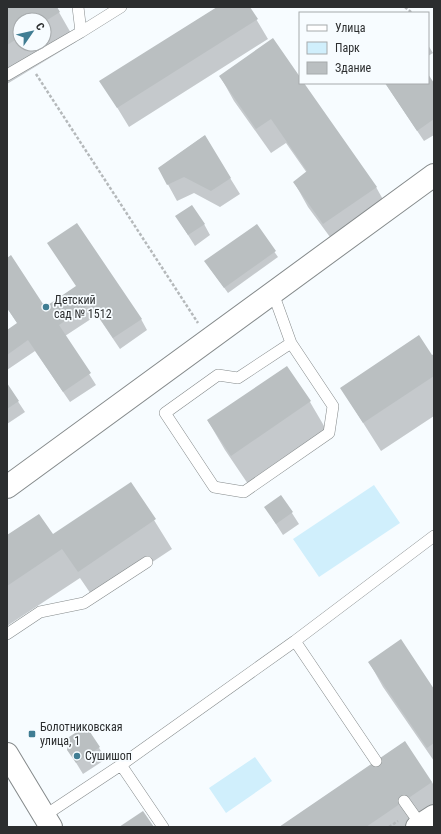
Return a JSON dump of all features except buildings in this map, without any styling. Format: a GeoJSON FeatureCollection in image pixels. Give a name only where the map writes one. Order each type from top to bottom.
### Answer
{"type":"FeatureCollection","features":[{"type":"Feature","properties":{"kind":"street"},"geometry":{"type":"LineString","coordinates":[[7,487],[434,175]]}},
{"type":"Feature","properties":{"kind":"street"},"geometry":{"type":"LineString","coordinates":[[7,754],[47,822]]}},
{"type":"Feature","properties":{"kind":"lane"},"geometry":{"type":"LineString","coordinates":[[78,7],[81,32]]}},
{"type":"Feature","properties":{"kind":"lane"},"geometry":{"type":"LineString","coordinates":[[7,76],[121,7]]}},
{"type":"Feature","properties":{"kind":"lane"},"geometry":{"type":"LineString","coordinates":[[273,293],[291,343],[332,406],[329,433],[244,492],[214,487],[165,413],[218,375],[238,378],[291,343]]}},
{"type":"Feature","properties":{"kind":"lane"},"geometry":{"type":"LineString","coordinates":[[47,822],[121,765],[295,641],[434,536]]}},
{"type":"Feature","properties":{"kind":"lane"},"geometry":{"type":"LineString","coordinates":[[7,634],[40,612],[84,603],[147,562]]}},
{"type":"Feature","properties":{"kind":"lane"},"geometry":{"type":"LineString","coordinates":[[295,641],[376,761]]}},
{"type":"Feature","properties":{"kind":"lane"},"geometry":{"type":"LineString","coordinates":[[121,765],[163,827]]}},
{"type":"Feature","properties":{"kind":"lane"},"geometry":{"type":"LineString","coordinates":[[404,801],[424,822]]}},
{"type":"Feature","properties":{"kind":"path"},"geometry":{"type":"LineString","coordinates":[[29,63],[209,340]]}},
{"type":"Feature","properties":{"kind":"green space"},"geometry":{"type":"Polygon","coordinates":[[[374,485],[400,523],[319,577],[293,539],[374,485]]]}},
{"type":"Feature","properties":{"kind":"green space"},"geometry":{"type":"Polygon","coordinates":[[[255,757],[272,781],[226,813],[209,788],[255,757]]]}},
{"type":"Feature","properties":{"kind":"place","name":"Детский сад № 1512"},"geometry":{"type":"Point","coordinates":[46,307]}},
{"type":"Feature","properties":{"kind":"place","name":"Болотниковская улица, 1"},"geometry":{"type":"Point","coordinates":[32,734]}},
{"type":"Feature","properties":{"kind":"place","name":"Сушишоп"},"geometry":{"type":"Point","coordinates":[77,756]}}]}
